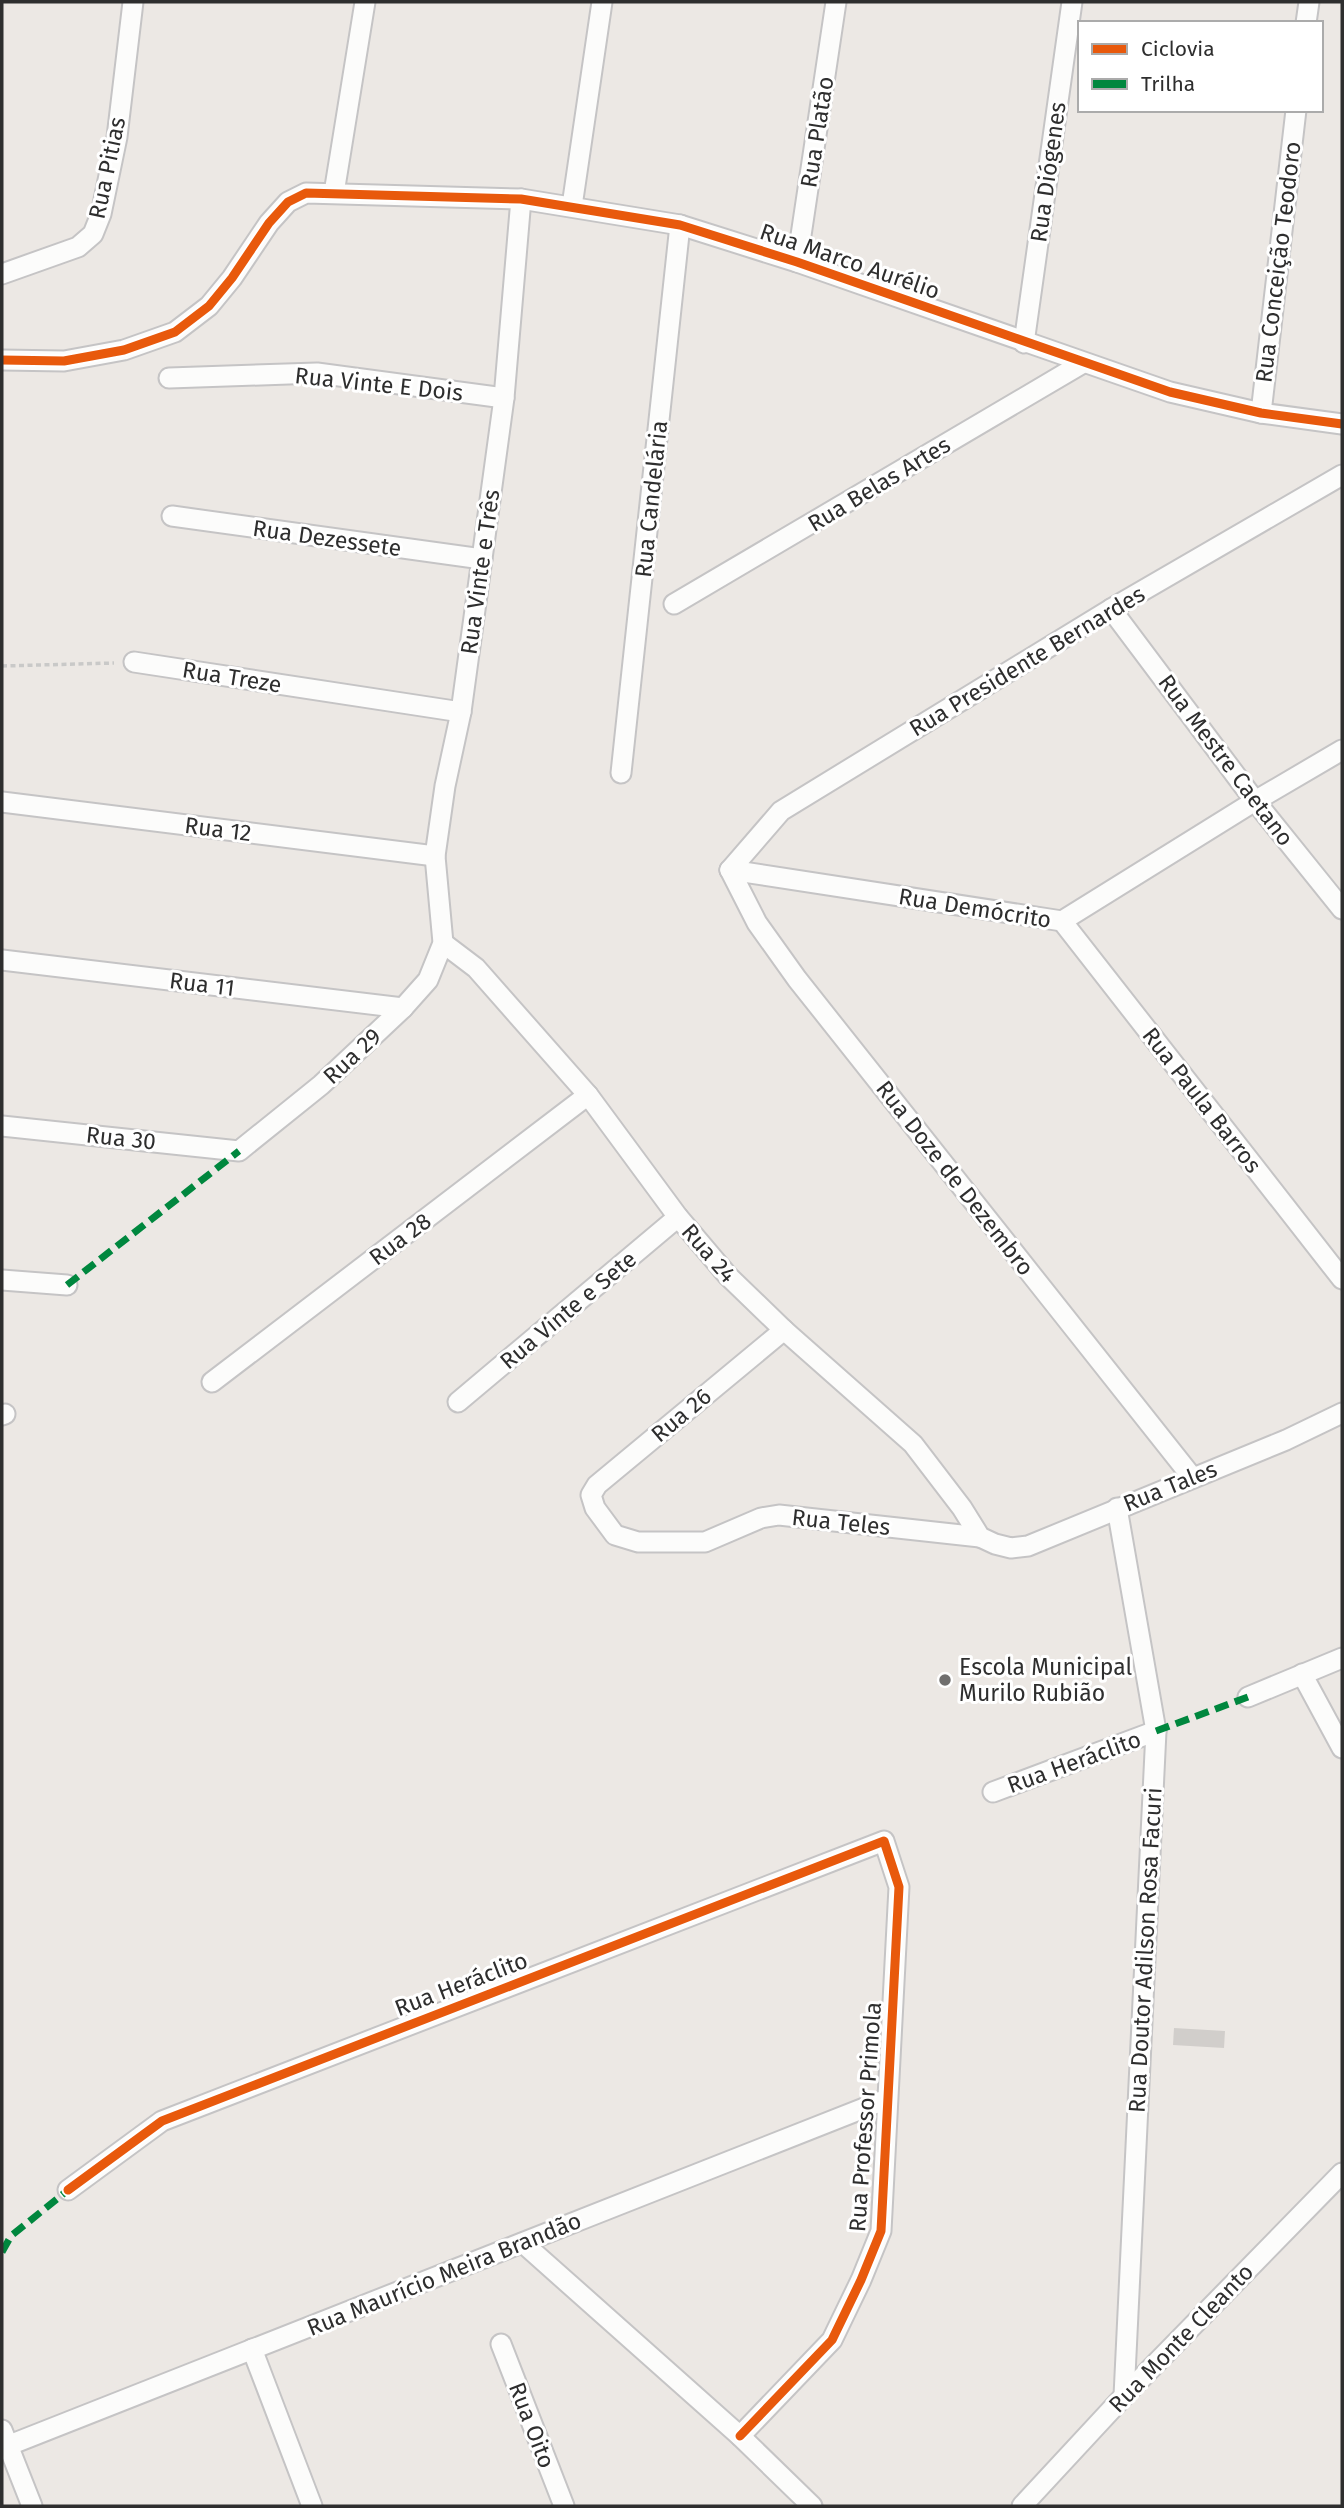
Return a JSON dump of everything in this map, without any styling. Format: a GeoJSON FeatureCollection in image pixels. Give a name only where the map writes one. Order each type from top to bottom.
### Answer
{"type":"FeatureCollection","features":[{"type":"Feature","properties":{"kind":"street","name":"Rua Pitias"},"geometry":{"type":"LineString","coordinates":[[2,274],[78,247],[93,234],[101,214],[117,137],[133,2]]}},
{"type":"Feature","properties":{"kind":"street"},"geometry":{"type":"LineString","coordinates":[[334,193],[365,2]]}},
{"type":"Feature","properties":{"kind":"street"},"geometry":{"type":"LineString","coordinates":[[572,206],[602,2]]}},
{"type":"Feature","properties":{"kind":"street","name":"Rua Platão"},"geometry":{"type":"LineString","coordinates":[[797,262],[836,2]]}},
{"type":"Feature","properties":{"kind":"street","name":"Rua Diógenes"},"geometry":{"type":"LineString","coordinates":[[1024,343],[1072,2]]}},
{"type":"Feature","properties":{"kind":"street"},"geometry":{"type":"LineString","coordinates":[[1306,21],[1309,2]]}},
{"type":"Feature","properties":{"kind":"street","name":"Rua Conceição Teodoro"},"geometry":{"type":"LineString","coordinates":[[1261,413],[1296,112]]}},
{"type":"Feature","properties":{"kind":"street","name":"Rua Marco Aurélio"},"geometry":{"type":"LineString","coordinates":[[2,360],[64,361],[124,350],[175,332],[209,306],[288,201],[306,193],[521,199],[680,225],[797,262],[1170,392],[1261,413],[1342,424]]}},
{"type":"Feature","properties":{"kind":"street","name":"Rua Vinte e Três"},"geometry":{"type":"LineString","coordinates":[[443,943],[435,856],[445,786],[461,712],[504,398],[521,199]]}},
{"type":"Feature","properties":{"kind":"street","name":"Rua Candelária"},"geometry":{"type":"LineString","coordinates":[[621,774],[680,225]]}},
{"type":"Feature","properties":{"kind":"street","name":"Rua Belas Artes"},"geometry":{"type":"LineString","coordinates":[[674,604],[1083,363]]}},
{"type":"Feature","properties":{"kind":"street","name":"Rua Vinte E Dois"},"geometry":{"type":"LineString","coordinates":[[170,378],[317,373],[504,398]]}},
{"type":"Feature","properties":{"kind":"street","name":"Rua Presidente Bernardes"},"geometry":{"type":"LineString","coordinates":[[730,870],[781,811],[1111,609],[1342,475]]}},
{"type":"Feature","properties":{"kind":"street","name":"Rua Dezessete"},"geometry":{"type":"LineString","coordinates":[[172,516],[482,559]]}},
{"type":"Feature","properties":{"kind":"street","name":"Rua Mestre Caetano"},"geometry":{"type":"LineString","coordinates":[[1111,609],[1255,801],[1342,909]]}},
{"type":"Feature","properties":{"kind":"street","name":"Rua Treze"},"geometry":{"type":"LineString","coordinates":[[134,662],[461,712]]}},
{"type":"Feature","properties":{"kind":"street","name":"Rua Demócrito"},"geometry":{"type":"LineString","coordinates":[[730,870],[1062,921],[1342,750]]}},
{"type":"Feature","properties":{"kind":"street","name":"Rua 12"},"geometry":{"type":"LineString","coordinates":[[2,802],[435,856]]}},
{"type":"Feature","properties":{"kind":"street","name":"Rua Doze de Dezembro"},"geometry":{"type":"LineString","coordinates":[[730,870],[757,923],[797,979],[1192,1477]]}},
{"type":"Feature","properties":{"kind":"street","name":"Rua Paula Barros"},"geometry":{"type":"LineString","coordinates":[[1062,921],[1342,1279]]}},
{"type":"Feature","properties":{"kind":"street","name":"Rua 29"},"geometry":{"type":"LineString","coordinates":[[239,1150],[321,1084],[403,1008],[428,980],[443,943]]}},
{"type":"Feature","properties":{"kind":"street","name":"Rua 24"},"geometry":{"type":"LineString","coordinates":[[443,943],[475,968],[588,1095],[678,1217],[728,1276],[784,1330],[913,1444],[987,1541]]}},
{"type":"Feature","properties":{"kind":"street","name":"Rua 11"},"geometry":{"type":"LineString","coordinates":[[2,960],[403,1008]]}},
{"type":"Feature","properties":{"kind":"street","name":"Rua 28"},"geometry":{"type":"LineString","coordinates":[[212,1382],[588,1095]]}},
{"type":"Feature","properties":{"kind":"street","name":"Rua 30"},"geometry":{"type":"LineString","coordinates":[[2,1126],[239,1150]]}},
{"type":"Feature","properties":{"kind":"street","name":"Rua Vinte e Sete"},"geometry":{"type":"LineString","coordinates":[[458,1402],[678,1217]]}},
{"type":"Feature","properties":{"kind":"street"},"geometry":{"type":"LineString","coordinates":[[2,1280],[67,1285]]}},
{"type":"Feature","properties":{"kind":"street","name":"Rua 26"},"geometry":{"type":"LineString","coordinates":[[595,1508],[591,1495],[597,1485],[784,1330]]}},
{"type":"Feature","properties":{"kind":"street","name":"Rua Tales"},"geometry":{"type":"LineString","coordinates":[[987,1541],[1011,1548],[1028,1546],[1286,1440],[1342,1413]]}},
{"type":"Feature","properties":{"kind":"street","name":"Rua Teles"},"geometry":{"type":"LineString","coordinates":[[595,1508],[615,1535],[638,1542],[705,1542],[761,1518],[779,1515],[987,1541]]}},
{"type":"Feature","properties":{"kind":"street","name":"Rua Doutor Adilson Rosa Facuri"},"geometry":{"type":"LineString","coordinates":[[1117,1508],[1156,1731],[1124,2396]]}},
{"type":"Feature","properties":{"kind":"street"},"geometry":{"type":"LineString","coordinates":[[1248,1697],[1342,1658]]}},
{"type":"Feature","properties":{"kind":"street"},"geometry":{"type":"LineString","coordinates":[[1302,1674],[1342,1748]]}},
{"type":"Feature","properties":{"kind":"street","name":"Rua Heráclito"},"geometry":{"type":"LineString","coordinates":[[993,1792],[1156,1731]]}},
{"type":"Feature","properties":{"kind":"street","name":"Rua Heráclito"},"geometry":{"type":"LineString","coordinates":[[68,2190],[162,2121],[884,1842]]}},
{"type":"Feature","properties":{"kind":"street","name":"Rua Professor Primola"},"geometry":{"type":"LineString","coordinates":[[740,2436],[832,2340],[881,2231],[899,1887],[884,1842]]}},
{"type":"Feature","properties":{"kind":"street","name":"Rua Maurício Meira Brandão"},"geometry":{"type":"LineString","coordinates":[[4,2441],[253,2349],[887,2099]]}},
{"type":"Feature","properties":{"kind":"street","name":"Rua Monte Cleanto"},"geometry":{"type":"LineString","coordinates":[[1022,2506],[1124,2396],[1342,2173]]}},
{"type":"Feature","properties":{"kind":"street"},"geometry":{"type":"LineString","coordinates":[[523,2242],[740,2436],[812,2506]]}},
{"type":"Feature","properties":{"kind":"street","name":"Rua Oito"},"geometry":{"type":"LineString","coordinates":[[501,2344],[564,2506]]}},
{"type":"Feature","properties":{"kind":"street"},"geometry":{"type":"LineString","coordinates":[[253,2349],[312,2506]]}},
{"type":"Feature","properties":{"kind":"street"},"geometry":{"type":"LineString","coordinates":[[4,2441],[32,2506]]}},
{"type":"Feature","properties":{"kind":"path"},"geometry":{"type":"LineString","coordinates":[[2,666],[134,662]]}},
{"type":"Feature","properties":{"kind":"building"},"geometry":{"type":"Polygon","coordinates":[[[1174,2028],[1225,2031],[1224,2048],[1173,2045],[1174,2028]]]}},
{"type":"Feature","properties":{"kind":"marked path"},"geometry":{"type":"LineString","coordinates":[[67,1285],[239,1151]]}},
{"type":"Feature","properties":{"kind":"marked path"},"geometry":{"type":"LineString","coordinates":[[1156,1731],[1248,1697]]}},
{"type":"Feature","properties":{"kind":"marked path"},"geometry":{"type":"LineString","coordinates":[[2,2252],[11,2236],[68,2190]]}},
{"type":"Feature","properties":{"kind":"cycle path"},"geometry":{"type":"LineString","coordinates":[[2,360],[64,361],[124,350],[175,332],[209,306],[232,278],[269,223],[288,202],[306,193],[521,199],[680,225],[797,262],[1170,392],[1261,413],[1342,424]]}},
{"type":"Feature","properties":{"kind":"cycle path"},"geometry":{"type":"LineString","coordinates":[[68,2190],[162,2121],[884,1841],[899,1887],[881,2231],[832,2340],[740,2436]]}},
{"type":"Feature","properties":{"kind":"place","name":"Escola Municipal Murilo Rubião"},"geometry":{"type":"Point","coordinates":[945,1680]}}]}
